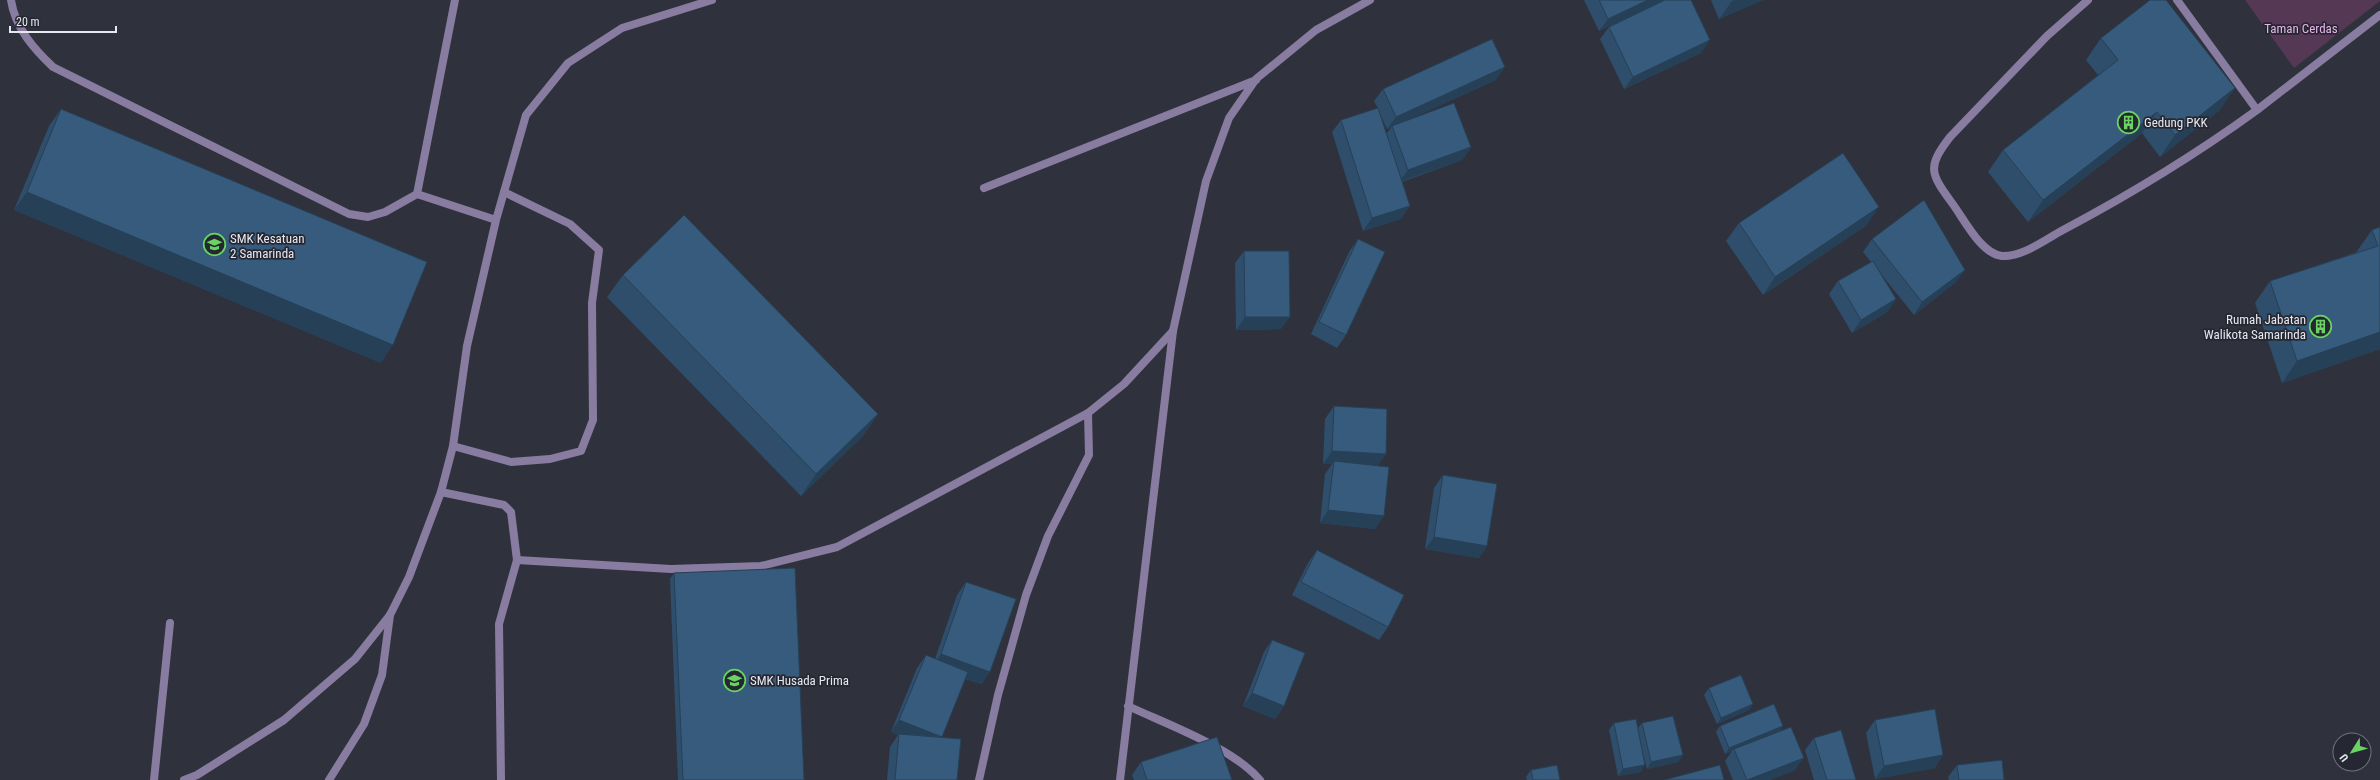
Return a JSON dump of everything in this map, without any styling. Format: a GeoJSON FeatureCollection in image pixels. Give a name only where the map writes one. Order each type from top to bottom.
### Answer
{"type":"FeatureCollection","features":[{"type":"Feature","properties":{"kind":"street"},"geometry":{"type":"LineString","coordinates":[[11,0],[13,12],[32,48],[53,67],[349,214],[368,217],[385,212],[417,194],[496,220]]}},
{"type":"Feature","properties":{"kind":"street"},"geometry":{"type":"LineString","coordinates":[[417,194],[455,0]]}},
{"type":"Feature","properties":{"kind":"street"},"geometry":{"type":"LineString","coordinates":[[184,780],[197,775],[284,720],[355,659],[390,615],[409,577],[441,492],[453,446],[467,346],[496,220],[526,115],[568,63],[622,28],[712,0]]}},
{"type":"Feature","properties":{"kind":"street"},"geometry":{"type":"LineString","coordinates":[[1120,780],[1173,331],[1206,181],[1229,118],[1256,79],[1316,30],[1370,0]]}},
{"type":"Feature","properties":{"kind":"street"},"geometry":{"type":"LineString","coordinates":[[2088,0],[2047,36],[1950,137],[1936,155],[1933,169],[1940,186],[1987,251],[2003,256],[2024,251],[2115,202],[2202,150],[2257,110],[2380,15]]}},
{"type":"Feature","properties":{"kind":"street"},"geometry":{"type":"LineString","coordinates":[[2177,0],[2257,110]]}},
{"type":"Feature","properties":{"kind":"street"},"geometry":{"type":"LineString","coordinates":[[984,188],[1256,79]]}},
{"type":"Feature","properties":{"kind":"street"},"geometry":{"type":"LineString","coordinates":[[453,446],[511,462],[550,459],[581,451],[593,420],[592,303],[599,250],[570,224],[504,192]]}},
{"type":"Feature","properties":{"kind":"street"},"geometry":{"type":"LineString","coordinates":[[517,560],[671,569],[761,566],[837,547],[1088,413],[1124,384],[1173,331]]}},
{"type":"Feature","properties":{"kind":"street"},"geometry":{"type":"LineString","coordinates":[[978,780],[998,695],[1026,595],[1048,536],[1089,455],[1088,413]]}},
{"type":"Feature","properties":{"kind":"street"},"geometry":{"type":"LineString","coordinates":[[441,492],[504,505],[511,512],[517,560],[499,624],[502,780]]}},
{"type":"Feature","properties":{"kind":"street"},"geometry":{"type":"LineString","coordinates":[[329,780],[364,724],[382,675],[390,615]]}},
{"type":"Feature","properties":{"kind":"street"},"geometry":{"type":"LineString","coordinates":[[154,780],[170,623]]}},
{"type":"Feature","properties":{"kind":"street"},"geometry":{"type":"LineString","coordinates":[[1128,706],[1221,750],[1254,773],[1260,780]]}},
{"type":"Feature","properties":{"kind":"green space","name":"Taman Cerdas"},"geometry":{"type":"Polygon","coordinates":[[[2245,0],[2380,0],[2380,1],[2294,68],[2245,0]]]}},
{"type":"Feature","properties":{"kind":"building"},"geometry":{"type":"Polygon","coordinates":[[[1599,0],[1648,0],[1608,19],[1599,0]]]}},
{"type":"Feature","properties":{"kind":"building"},"geometry":{"type":"Polygon","coordinates":[[[1665,0],[1691,0],[1710,40],[1633,77],[1609,27],[1665,0]]]}},
{"type":"Feature","properties":{"kind":"building","name":"Gedung PKK"},"geometry":{"type":"Polygon","coordinates":[[[2150,0],[2166,0],[2235,88],[2175,135],[2157,112],[2043,200],[2003,150],[2118,60],[2101,38],[2150,0]]]}},
{"type":"Feature","properties":{"kind":"building"},"geometry":{"type":"Polygon","coordinates":[[[1492,39],[1505,67],[1396,117],[1383,89],[1492,39]]]}},
{"type":"Feature","properties":{"kind":"building"},"geometry":{"type":"Polygon","coordinates":[[[1454,103],[1471,147],[1408,170],[1392,126],[1454,103]]]}},
{"type":"Feature","properties":{"kind":"building"},"geometry":{"type":"Polygon","coordinates":[[[1378,108],[1410,206],[1372,218],[1341,120],[1378,108]]]}},
{"type":"Feature","properties":{"kind":"building","name":"SMK Kesatuan 2 Samarinda"},"geometry":{"type":"Polygon","coordinates":[[[61,109],[427,262],[393,345],[27,192],[61,109]]]}},
{"type":"Feature","properties":{"kind":"building"},"geometry":{"type":"Polygon","coordinates":[[[1843,153],[1879,207],[1775,277],[1739,223],[1843,153]]]}},
{"type":"Feature","properties":{"kind":"building"},"geometry":{"type":"Polygon","coordinates":[[[1924,200],[1965,270],[1922,302],[1872,239],[1924,200]]]}},
{"type":"Feature","properties":{"kind":"building"},"geometry":{"type":"Polygon","coordinates":[[[684,215],[878,414],[816,474],[623,275],[684,215]]]}},
{"type":"Feature","properties":{"kind":"building","name":"Rumah Jabatan Walikota Samarinda"},"geometry":{"type":"Polygon","coordinates":[[[2380,227],[2380,332],[2297,361],[2270,281],[2378,246],[2372,230],[2380,227]]]}},
{"type":"Feature","properties":{"kind":"building"},"geometry":{"type":"Polygon","coordinates":[[[1358,239],[1385,252],[1346,335],[1319,322],[1358,239]]]}},
{"type":"Feature","properties":{"kind":"building"},"geometry":{"type":"Polygon","coordinates":[[[1244,251],[1289,251],[1290,317],[1245,317],[1244,251]]]}},
{"type":"Feature","properties":{"kind":"building"},"geometry":{"type":"Polygon","coordinates":[[[1873,261],[1896,299],[1861,320],[1838,281],[1873,261]]]}},
{"type":"Feature","properties":{"kind":"building"},"geometry":{"type":"Polygon","coordinates":[[[1334,406],[1387,409],[1386,454],[1332,451],[1334,406]]]}},
{"type":"Feature","properties":{"kind":"building"},"geometry":{"type":"Polygon","coordinates":[[[1334,461],[1389,467],[1384,516],[1328,510],[1334,461]]]}},
{"type":"Feature","properties":{"kind":"building"},"geometry":{"type":"Polygon","coordinates":[[[1443,475],[1497,484],[1487,546],[1434,537],[1443,475]]]}},
{"type":"Feature","properties":{"kind":"building"},"geometry":{"type":"Polygon","coordinates":[[[1317,550],[1404,595],[1388,627],[1301,582],[1317,550]]]}},
{"type":"Feature","properties":{"kind":"building","name":"SMK Husada Prima"},"geometry":{"type":"Polygon","coordinates":[[[795,568],[804,780],[683,780],[674,573],[795,568]]]}},
{"type":"Feature","properties":{"kind":"building"},"geometry":{"type":"Polygon","coordinates":[[[966,582],[1016,599],[990,672],[941,654],[966,582]]]}},
{"type":"Feature","properties":{"kind":"building"},"geometry":{"type":"Polygon","coordinates":[[[1272,640],[1305,653],[1284,706],[1252,693],[1272,640]]]}},
{"type":"Feature","properties":{"kind":"building"},"geometry":{"type":"Polygon","coordinates":[[[926,655],[968,672],[942,737],[899,720],[926,655]]]}},
{"type":"Feature","properties":{"kind":"building"},"geometry":{"type":"Polygon","coordinates":[[[1741,675],[1753,704],[1721,718],[1709,688],[1741,675]]]}},
{"type":"Feature","properties":{"kind":"building"},"geometry":{"type":"Polygon","coordinates":[[[1774,704],[1783,726],[1729,748],[1720,726],[1774,704]]]}},
{"type":"Feature","properties":{"kind":"building"},"geometry":{"type":"Polygon","coordinates":[[[1935,709],[1943,755],[1884,766],[1875,720],[1935,709]]]}},
{"type":"Feature","properties":{"kind":"building"},"geometry":{"type":"Polygon","coordinates":[[[1673,716],[1683,755],[1651,762],[1642,723],[1673,716]]]}},
{"type":"Feature","properties":{"kind":"building"},"geometry":{"type":"Polygon","coordinates":[[[1636,719],[1645,765],[1623,769],[1614,723],[1636,719]]]}},
{"type":"Feature","properties":{"kind":"building"},"geometry":{"type":"Polygon","coordinates":[[[1791,727],[1804,758],[1747,780],[1734,749],[1791,727]]]}},
{"type":"Feature","properties":{"kind":"building"},"geometry":{"type":"Polygon","coordinates":[[[1841,730],[1856,780],[1827,780],[1814,738],[1841,730]]]}},
{"type":"Feature","properties":{"kind":"building"},"geometry":{"type":"Polygon","coordinates":[[[899,734],[961,739],[957,780],[895,780],[899,734]]]}},
{"type":"Feature","properties":{"kind":"building"},"geometry":{"type":"Polygon","coordinates":[[[1217,737],[1232,780],[1147,780],[1141,762],[1217,737]]]}},
{"type":"Feature","properties":{"kind":"building"},"geometry":{"type":"Polygon","coordinates":[[[2002,760],[2004,780],[1959,780],[1957,765],[2002,760]]]}},
{"type":"Feature","properties":{"kind":"building"},"geometry":{"type":"Polygon","coordinates":[[[1557,765],[1560,780],[1533,780],[1531,770],[1557,765]]]}},
{"type":"Feature","properties":{"kind":"building"},"geometry":{"type":"Polygon","coordinates":[[[1720,765],[1724,780],[1664,780],[1720,765]]]}},
{"type":"Feature","properties":{"kind":"place","name":"Gedung PKK"},"geometry":{"type":"Point","coordinates":[2128,122]}},
{"type":"Feature","properties":{"kind":"place","name":"SMK Kesatuan 2 Samarinda"},"geometry":{"type":"Point","coordinates":[215,245]}},
{"type":"Feature","properties":{"kind":"place","name":"Rumah Jabatan Walikota Samarinda"},"geometry":{"type":"Point","coordinates":[2321,326]}},
{"type":"Feature","properties":{"kind":"place","name":"SMK Husada Prima"},"geometry":{"type":"Point","coordinates":[734,680]}}]}
